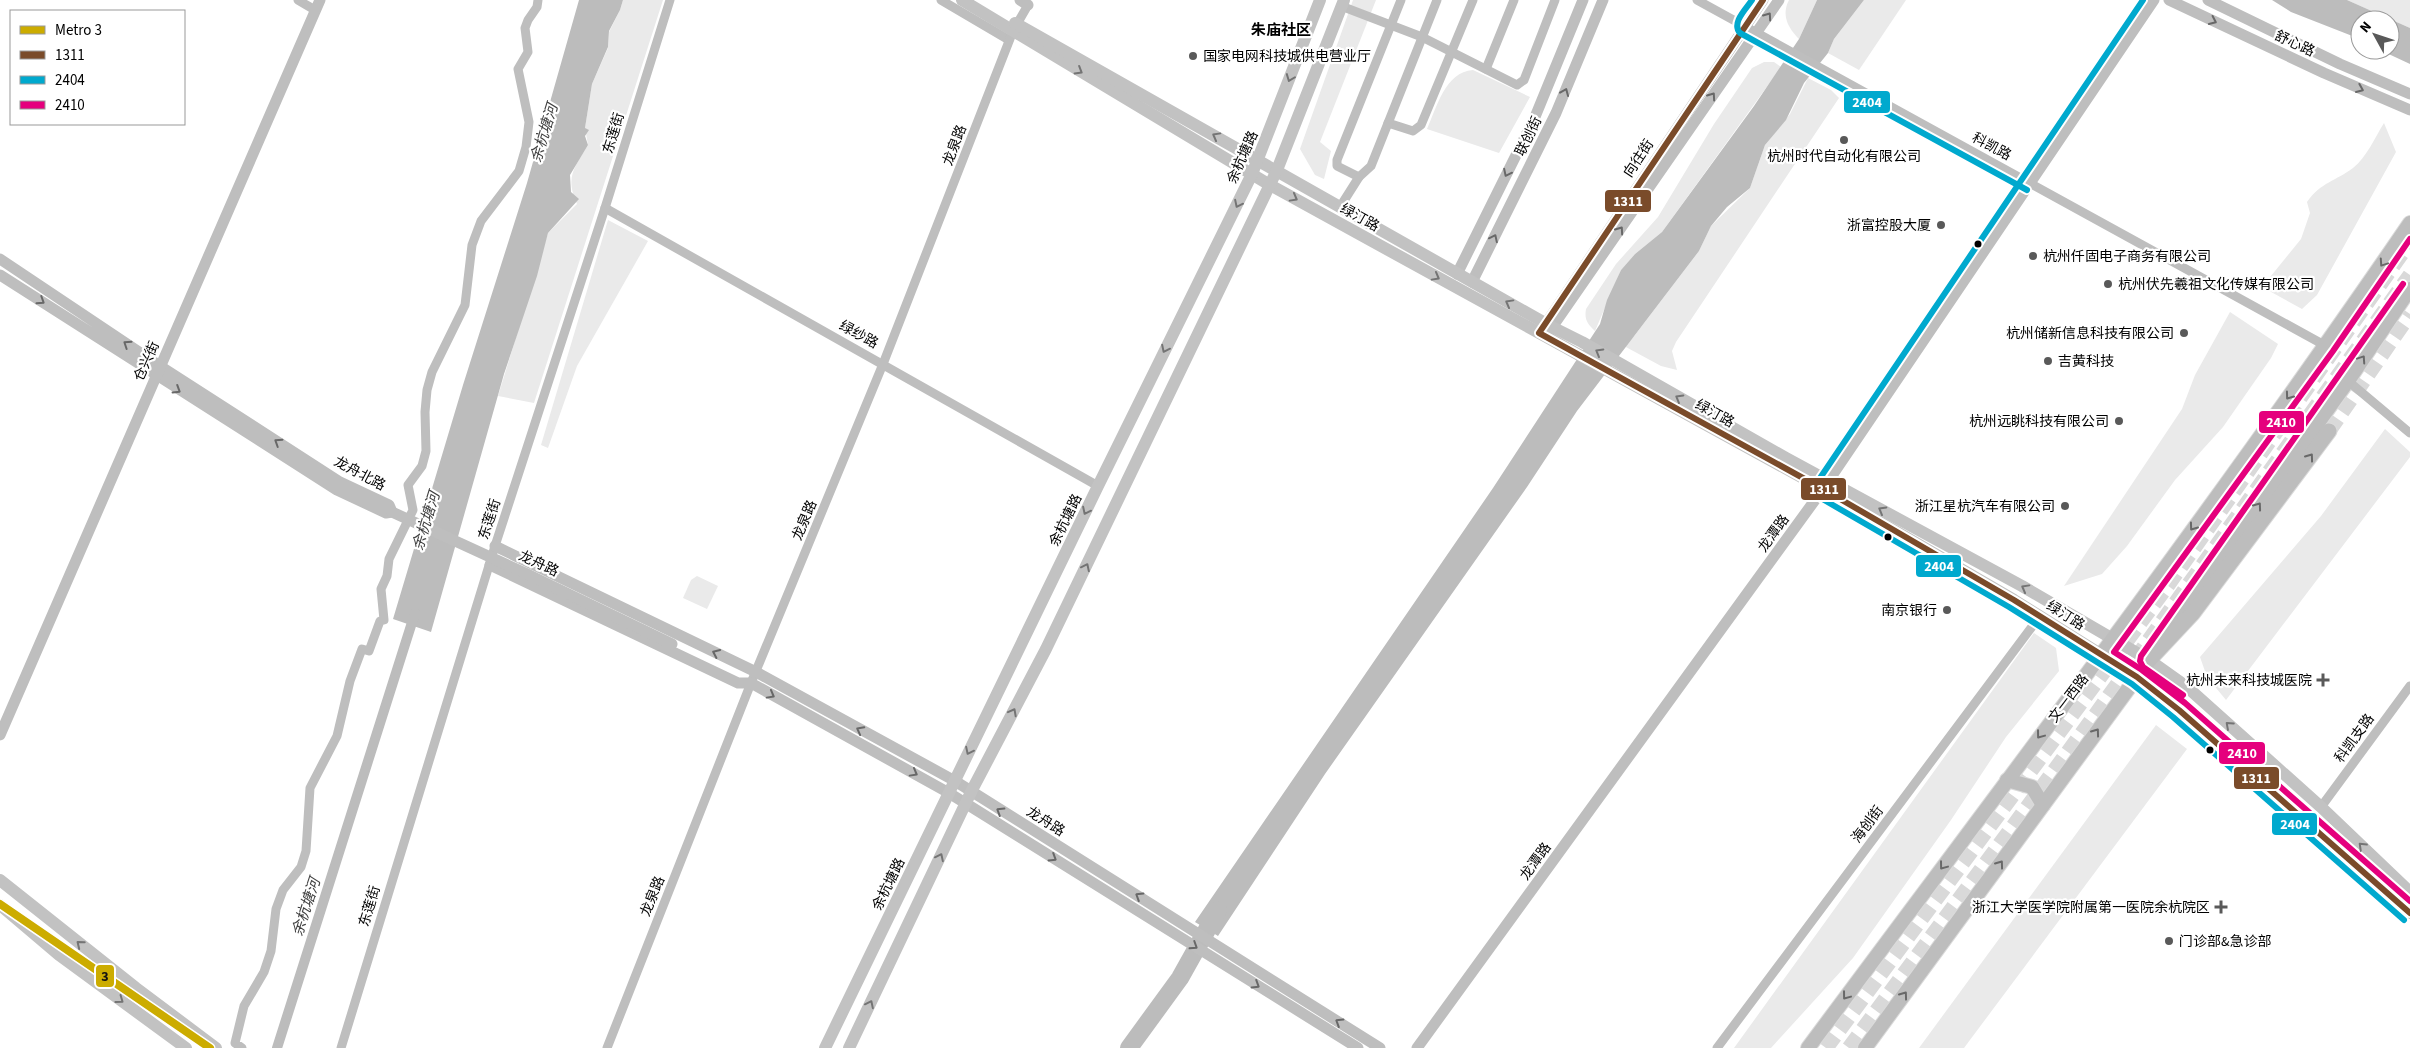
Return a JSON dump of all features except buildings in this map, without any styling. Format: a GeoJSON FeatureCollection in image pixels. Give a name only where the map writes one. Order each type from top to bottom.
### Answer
{"type":"FeatureCollection","features":[{"type":"Feature","properties":{"kind":"highway"},"geometry":{"type":"LineString","coordinates":[[2149,660],[2193,613],[2329,431]]}},
{"type":"Feature","properties":{"kind":"main road","name":"绿汀路"},"geometry":{"type":"LineString","coordinates":[[962,0],[1270,185],[1786,458],[1826,485],[2101,654],[2137,677],[2179,710],[2410,913]]}},
{"type":"Feature","properties":{"kind":"main road","name":"绿汀路"},"geometry":{"type":"LineString","coordinates":[[976,0],[1013,32],[1277,170],[1472,282],[1545,330]]}},
{"type":"Feature","properties":{"kind":"main road","name":"余杭塘路"},"geometry":{"type":"LineString","coordinates":[[825,1048],[1098,486],[1259,160],[1320,0]]}},
{"type":"Feature","properties":{"kind":"main road"},"geometry":{"type":"LineString","coordinates":[[849,1048],[968,798],[1046,649],[1270,185],[1343,3]]}},
{"type":"Feature","properties":{"kind":"main road","name":"文一西路"},"geometry":{"type":"LineString","coordinates":[[1808,1048],[2113,638],[2326,346],[2410,223]]}},
{"type":"Feature","properties":{"kind":"main road"},"geometry":{"type":"LineString","coordinates":[[1865,1048],[2137,677],[2348,381],[2410,289]]}},
{"type":"Feature","properties":{"kind":"main road","name":"绿汀路"},"geometry":{"type":"LineString","coordinates":[[1826,485],[2113,638],[2149,660],[2186,687],[2321,807],[2410,892]]}},
{"type":"Feature","properties":{"kind":"main road"},"geometry":{"type":"LineString","coordinates":[[2007,780],[2032,787],[2043,805]]}},
{"type":"Feature","properties":{"kind":"main road"},"geometry":{"type":"LineString","coordinates":[[0,880],[136,988],[216,1048]]}},
{"type":"Feature","properties":{"kind":"main road"},"geometry":{"type":"LineString","coordinates":[[0,905],[58,955],[186,1048]]}},
{"type":"Feature","properties":{"kind":"street"},"geometry":{"type":"LineString","coordinates":[[298,0],[318,5]]}},
{"type":"Feature","properties":{"kind":"street"},"geometry":{"type":"LineString","coordinates":[[242,1048],[235,1043],[244,1006],[264,972],[271,952],[276,909],[283,890],[301,867],[306,852],[310,788],[337,736],[350,682],[362,649],[369,651],[380,621],[384,620],[381,589],[387,576],[388,559],[413,510],[408,485],[422,466],[426,451],[425,412],[427,390],[432,372],[465,305],[472,245],[488,212],[519,171],[529,122],[518,69],[528,52],[525,28],[528,20],[537,8],[538,0]]}},
{"type":"Feature","properties":{"kind":"street","name":"东莲街"},"geometry":{"type":"LineString","coordinates":[[341,1048],[495,546],[606,208],[670,0]]}},
{"type":"Feature","properties":{"kind":"street"},"geometry":{"type":"LineString","coordinates":[[941,0],[1013,32]]}},
{"type":"Feature","properties":{"kind":"street"},"geometry":{"type":"LineString","coordinates":[[1359,177],[1337,166],[1338,160],[1401,0]]}},
{"type":"Feature","properties":{"kind":"street"},"geometry":{"type":"LineString","coordinates":[[1340,207],[1359,177],[1371,166],[1437,0]]}},
{"type":"Feature","properties":{"kind":"street"},"geometry":{"type":"LineString","coordinates":[[1388,123],[1413,131],[1421,125],[1473,0]]}},
{"type":"Feature","properties":{"kind":"street"},"geometry":{"type":"LineString","coordinates":[[1486,70],[1514,0]]}},
{"type":"Feature","properties":{"kind":"street"},"geometry":{"type":"LineString","coordinates":[[1343,3],[1391,26],[1422,37],[1517,85],[1524,80],[1555,0]]}},
{"type":"Feature","properties":{"kind":"street","name":"联创街"},"geometry":{"type":"LineString","coordinates":[[1457,274],[1535,117],[1583,0]]}},
{"type":"Feature","properties":{"kind":"street","name":"联创街"},"geometry":{"type":"LineString","coordinates":[[1472,282],[1556,113],[1603,0]]}},
{"type":"Feature","properties":{"kind":"street","name":"科凯路"},"geometry":{"type":"LineString","coordinates":[[1698,0],[2326,346]]}},
{"type":"Feature","properties":{"kind":"street","name":"向往街"},"geometry":{"type":"LineString","coordinates":[[1545,330],[1762,0]]}},
{"type":"Feature","properties":{"kind":"street","name":"向往街"},"geometry":{"type":"LineString","coordinates":[[1545,330],[1779,0]]}},
{"type":"Feature","properties":{"kind":"street","name":"龙潭路"},"geometry":{"type":"LineString","coordinates":[[1417,1048],[1826,485],[2154,0]]}},
{"type":"Feature","properties":{"kind":"street","name":"舒心路"},"geometry":{"type":"LineString","coordinates":[[2169,0],[2324,73],[2410,110]]}},
{"type":"Feature","properties":{"kind":"street","name":"舒心路"},"geometry":{"type":"LineString","coordinates":[[2208,0],[2340,64],[2410,94]]}},
{"type":"Feature","properties":{"kind":"street","name":"龙泉路"},"geometry":{"type":"LineString","coordinates":[[606,1048],[753,678],[884,364],[1024,2]]}},
{"type":"Feature","properties":{"kind":"street","name":"仓兴街"},"geometry":{"type":"LineString","coordinates":[[0,735],[318,5]]}},
{"type":"Feature","properties":{"kind":"street","name":"绿纱路"},"geometry":{"type":"LineString","coordinates":[[606,208],[1098,486]]}},
{"type":"Feature","properties":{"kind":"street","name":"龙舟北路"},"geometry":{"type":"LineString","coordinates":[[0,259],[158,371],[337,490],[386,513],[392,512]]}},
{"type":"Feature","properties":{"kind":"street","name":"龙舟北路"},"geometry":{"type":"LineString","coordinates":[[0,275],[158,371]]}},
{"type":"Feature","properties":{"kind":"street"},"geometry":{"type":"LineString","coordinates":[[2348,381],[2410,433]]}},
{"type":"Feature","properties":{"kind":"street","name":"龙舟路"},"geometry":{"type":"LineString","coordinates":[[392,512],[525,573],[672,644],[685,658]]}},
{"type":"Feature","properties":{"kind":"street","name":"龙舟路"},"geometry":{"type":"LineString","coordinates":[[495,546],[658,624],[952,787],[1172,932],[1358,1048]]}},
{"type":"Feature","properties":{"kind":"street","name":"龙舟路"},"geometry":{"type":"LineString","coordinates":[[490,564],[738,682],[753,678]]}},
{"type":"Feature","properties":{"kind":"street","name":"海创街"},"geometry":{"type":"LineString","coordinates":[[1717,1048],[2040,616]]}},
{"type":"Feature","properties":{"kind":"street"},"geometry":{"type":"LineString","coordinates":[[672,644],[685,639]]}},
{"type":"Feature","properties":{"kind":"street","name":"科凯支路"},"geometry":{"type":"LineString","coordinates":[[2321,807],[2410,686]]}},
{"type":"Feature","properties":{"kind":"street","name":"龙舟路"},"geometry":{"type":"LineString","coordinates":[[968,798],[1180,922],[1380,1048]]}},
{"type":"Feature","properties":{"kind":"shaded area"},"geometry":{"type":"Polygon","coordinates":[[[623,0],[663,0],[534,403],[498,396],[548,233],[577,204],[573,195],[572,180],[575,167],[588,145],[585,128],[592,84],[608,48],[609,32],[623,0]]]}},
{"type":"Feature","properties":{"kind":"shaded area"},"geometry":{"type":"Polygon","coordinates":[[[1353,0],[1376,0],[1320,142],[1331,151],[1324,179],[1315,175],[1300,149],[1353,0]]]}},
{"type":"Feature","properties":{"kind":"shaded area"},"geometry":{"type":"Polygon","coordinates":[[[1789,0],[1817,0],[1799,39],[1787,21],[1786,11],[1789,0]]]}},
{"type":"Feature","properties":{"kind":"shaded area"},"geometry":{"type":"Polygon","coordinates":[[[1864,0],[1906,0],[1859,70],[1828,53],[1834,39],[1864,0]]]}},
{"type":"Feature","properties":{"kind":"shaded area"},"geometry":{"type":"Polygon","coordinates":[[[2347,0],[2410,0],[2410,28],[2400,24],[2400,10],[2370,10],[2347,0]]]}},
{"type":"Feature","properties":{"kind":"shaded area"},"geometry":{"type":"Polygon","coordinates":[[[1764,62],[1774,62],[1781,67],[1662,232],[1635,254],[1621,270],[1595,331],[1587,322],[1586,309],[1616,264],[1658,217],[1714,124],[1752,68],[1764,62]]]}},
{"type":"Feature","properties":{"kind":"shaded area"},"geometry":{"type":"Polygon","coordinates":[[[1473,70],[1530,97],[1499,153],[1427,129],[1443,92],[1449,84],[1463,72],[1473,70]]]}},
{"type":"Feature","properties":{"kind":"shaded area"},"geometry":{"type":"Polygon","coordinates":[[[1808,78],[1831,90],[1839,98],[1676,342],[1672,351],[1677,370],[1661,366],[1624,346],[1635,335],[1699,251],[1711,226],[1750,188],[1765,145],[1790,114],[1808,78]]]}},
{"type":"Feature","properties":{"kind":"shaded area"},"geometry":{"type":"Polygon","coordinates":[[[2384,123],[2396,152],[2317,295],[2302,309],[2262,287],[2301,239],[2310,213],[2307,202],[2312,195],[2358,163],[2367,153],[2384,123]]]}},
{"type":"Feature","properties":{"kind":"shaded area"},"geometry":{"type":"Polygon","coordinates":[[[608,220],[648,241],[577,366],[548,448],[541,445],[608,220]]]}},
{"type":"Feature","properties":{"kind":"shaded area"},"geometry":{"type":"Polygon","coordinates":[[[2230,312],[2278,344],[2271,358],[2223,427],[2175,480],[2127,546],[2102,574],[2064,586],[2182,409],[2195,375],[2230,312]]]}},
{"type":"Feature","properties":{"kind":"shaded area"},"geometry":{"type":"Polygon","coordinates":[[[2385,429],[2410,452],[2410,457],[2226,700],[2207,677],[2200,657],[2321,516],[2385,429]]]}},
{"type":"Feature","properties":{"kind":"shaded area"},"geometry":{"type":"Polygon","coordinates":[[[697,576],[718,586],[707,609],[683,598],[691,580],[697,576]]]}},
{"type":"Feature","properties":{"kind":"shaded area"},"geometry":{"type":"Polygon","coordinates":[[[2034,633],[2056,648],[2059,671],[2006,737],[1951,820],[1853,958],[1771,1048],[1734,1048],[2034,633]]]}},
{"type":"Feature","properties":{"kind":"shaded area"},"geometry":{"type":"Polygon","coordinates":[[[2156,725],[2187,749],[1964,1048],[1919,1048],[2156,725]]]}},
{"type":"Feature","properties":{"kind":"water"},"geometry":{"type":"Polygon","coordinates":[[[579,0],[623,0],[609,31],[608,47],[592,84],[585,128],[589,130],[585,136],[588,145],[570,175],[571,192],[579,199],[548,233],[537,276],[504,374],[431,632],[393,619],[463,385],[527,183],[579,0]]]}},
{"type":"Feature","properties":{"kind":"water"},"geometry":{"type":"Polygon","coordinates":[[[1817,0],[1864,0],[1834,39],[1828,53],[1804,83],[1786,120],[1765,145],[1750,188],[1727,207],[1711,226],[1699,251],[1577,411],[1527,487],[1325,774],[1218,936],[1195,922],[1493,488],[1600,324],[1607,300],[1621,270],[1635,254],[1662,232],[1754,106],[1799,39],[1817,0]]]}},
{"type":"Feature","properties":{"kind":"water"},"geometry":{"type":"Polygon","coordinates":[[[2272,0],[2347,0],[2370,10],[2350,10],[2350,35],[2291,12],[2272,0]]]}},
{"type":"Feature","properties":{"kind":"water"},"geometry":{"type":"Polygon","coordinates":[[[2400,24],[2410,28],[2410,64],[2400,59],[2400,24]]]}},
{"type":"Feature","properties":{"kind":"waterway","name":"余杭塘河"},"geometry":{"type":"LineString","coordinates":[[277,1048],[415,613]]}},
{"type":"Feature","properties":{"kind":"waterway"},"geometry":{"type":"LineString","coordinates":[[1129,1048],[1180,978],[1218,910]]}},
{"type":"Feature","properties":{"kind":"tunnel"},"geometry":{"type":"LineString","coordinates":[[1826,1048],[2168,585],[2410,242]]}},
{"type":"Feature","properties":{"kind":"tunnel"},"geometry":{"type":"LineString","coordinates":[[1849,1048],[2096,714],[2410,275]]}},
{"type":"Feature","properties":{"kind":"tunnel"},"geometry":{"type":"LineString","coordinates":[[2329,431],[2410,314]]}},
{"type":"Feature","properties":{"kind":"metro line","name":"3"},"geometry":{"type":"LineString","coordinates":[[0,904],[210,1048]]}},
{"type":"Feature","properties":{"kind":"transit line","name":"2404"},"geometry":{"type":"LineString","coordinates":[[1752,0],[1738,21],[1737,25],[1740,33],[2027,190]]}},
{"type":"Feature","properties":{"kind":"transit line","name":"1311"},"geometry":{"type":"LineString","coordinates":[[1763,0],[1539,333],[1823,489],[2014,600],[2137,677],[2179,710],[2410,913]]}},
{"type":"Feature","properties":{"kind":"transit line","name":"2404"},"geometry":{"type":"LineString","coordinates":[[2143,0],[1816,484],[1815,491],[1819,497],[2009,607],[2132,684],[2173,717],[2404,920]]}},
{"type":"Feature","properties":{"kind":"transit line","name":"2410"},"geometry":{"type":"LineString","coordinates":[[2410,239],[2333,351],[2114,652],[2142,670],[2185,703],[2410,901]]}},
{"type":"Feature","properties":{"kind":"transit line","name":"2410"},"geometry":{"type":"LineString","coordinates":[[2183,695],[2143,667],[2140,661],[2141,656],[2403,284]]}},
{"type":"Feature","properties":{"kind":"place","name":"国家电网科技城供电营业厅"},"geometry":{"type":"Point","coordinates":[1193,56]}},
{"type":"Feature","properties":{"kind":"place","name":"杭州时代自动化有限公司"},"geometry":{"type":"Point","coordinates":[1844,140]}},
{"type":"Feature","properties":{"kind":"place","name":"浙富控股大厦"},"geometry":{"type":"Point","coordinates":[1941,225]}},
{"type":"Feature","properties":{"kind":"place","name":"杭州仟固电子商务有限公司"},"geometry":{"type":"Point","coordinates":[2033,256]}},
{"type":"Feature","properties":{"kind":"place","name":"杭州伏先羲祖文化传媒有限公司"},"geometry":{"type":"Point","coordinates":[2108,284]}},
{"type":"Feature","properties":{"kind":"place","name":"杭州储新信息科技有限公司"},"geometry":{"type":"Point","coordinates":[2184,333]}},
{"type":"Feature","properties":{"kind":"place","name":"吉黄科技"},"geometry":{"type":"Point","coordinates":[2048,361]}},
{"type":"Feature","properties":{"kind":"place","name":"杭州远眺科技有限公司"},"geometry":{"type":"Point","coordinates":[2119,421]}},
{"type":"Feature","properties":{"kind":"place","name":"浙江星杭汽车有限公司"},"geometry":{"type":"Point","coordinates":[2065,506]}},
{"type":"Feature","properties":{"kind":"place","name":"南京银行"},"geometry":{"type":"Point","coordinates":[1947,610]}},
{"type":"Feature","properties":{"kind":"place","name":"杭州未来科技城医院"},"geometry":{"type":"Point","coordinates":[2323,680]}},
{"type":"Feature","properties":{"kind":"place","name":"浙江大学医学院附属第一医院余杭院区"},"geometry":{"type":"Point","coordinates":[2221,907]}},
{"type":"Feature","properties":{"kind":"place","name":"门诊部&急诊部"},"geometry":{"type":"Point","coordinates":[2169,941]}},
{"type":"Feature","properties":{"kind":"district","name":"朱庙社区"},"geometry":{"type":"Point","coordinates":[1281,30]}}]}
